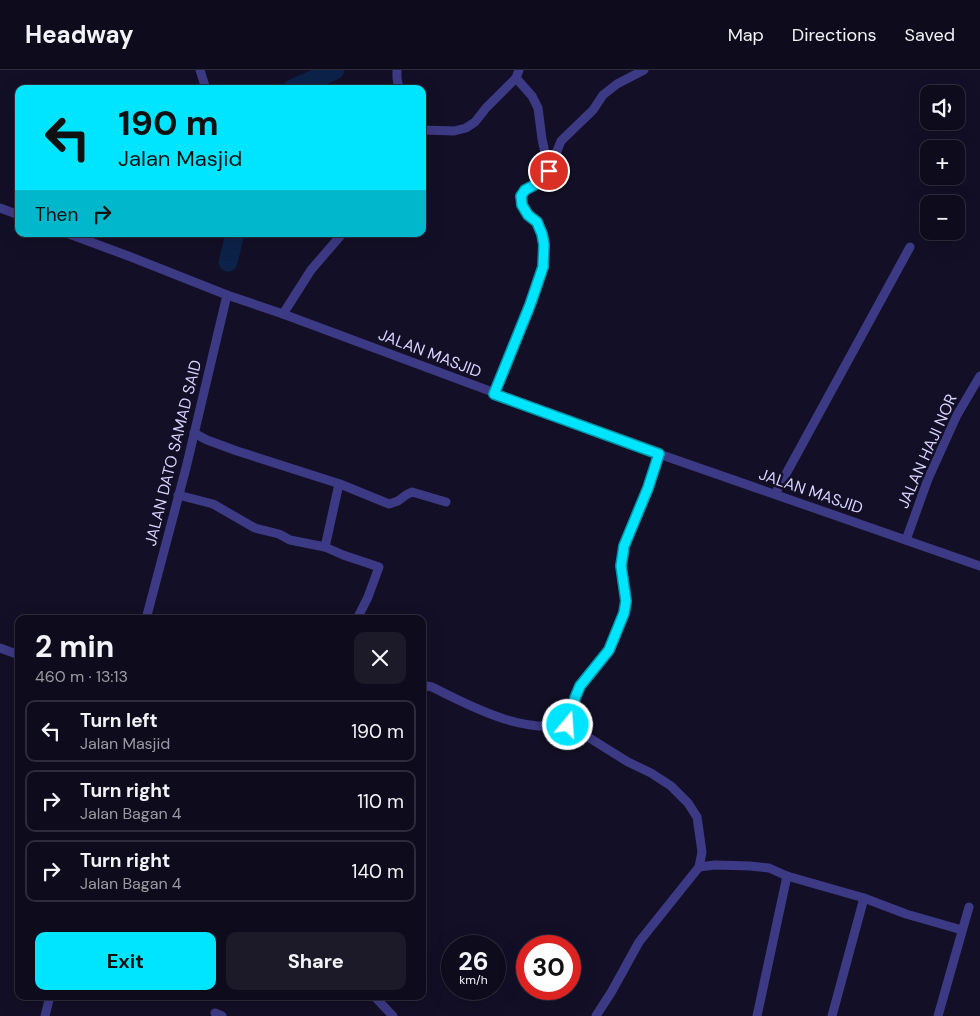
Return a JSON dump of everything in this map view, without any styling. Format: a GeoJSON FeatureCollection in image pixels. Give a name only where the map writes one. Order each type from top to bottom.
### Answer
{"type":"FeatureCollection","features":[{"type":"Feature","properties":{"kind":"street"},"geometry":{"type":"LineString","coordinates":[[200,70],[205,85]]}},
{"type":"Feature","properties":{"kind":"street"},"geometry":{"type":"LineString","coordinates":[[397,70],[398,85]]}},
{"type":"Feature","properties":{"kind":"street"},"geometry":{"type":"LineString","coordinates":[[494,394],[530,305],[543,267],[544,245],[542,234],[537,222],[528,215],[522,205],[521,196],[525,190],[545,177],[560,141],[592,110],[604,95],[617,84],[644,70]]}},
{"type":"Feature","properties":{"kind":"street"},"geometry":{"type":"LineString","coordinates":[[426,130],[454,131],[466,128],[475,122],[518,74],[538,108],[549,171]]}},
{"type":"Feature","properties":{"kind":"street"},"geometry":{"type":"LineString","coordinates":[[542,138],[560,141]]}},
{"type":"Feature","properties":{"kind":"street"},"geometry":{"type":"LineString","coordinates":[[0,208],[15,214]]}},
{"type":"Feature","properties":{"kind":"street","name":"JALAN MASJID"},"geometry":{"type":"LineString","coordinates":[[77,237],[494,394],[659,454],[980,566]]}},
{"type":"Feature","properties":{"kind":"street"},"geometry":{"type":"LineString","coordinates":[[283,314],[311,270],[339,237]]}},
{"type":"Feature","properties":{"kind":"street"},"geometry":{"type":"LineString","coordinates":[[775,494],[910,248]]}},
{"type":"Feature","properties":{"kind":"street","name":"JALAN DATO SAMAD SAID"},"geometry":{"type":"LineString","coordinates":[[147,615],[194,434],[227,295]]}},
{"type":"Feature","properties":{"kind":"street","name":"JALAN HAJI NOR"},"geometry":{"type":"LineString","coordinates":[[906,540],[922,494],[957,415],[980,376]]}},
{"type":"Feature","properties":{"kind":"street"},"geometry":{"type":"LineString","coordinates":[[194,434],[237,451],[339,484],[388,504],[398,501],[412,492],[446,502]]}},
{"type":"Feature","properties":{"kind":"street"},"geometry":{"type":"LineString","coordinates":[[596,1016],[612,992],[639,942],[699,867],[702,852],[697,817],[688,803],[671,786],[651,772],[628,762],[588,737],[575,722],[573,711],[575,698],[580,686],[609,650],[624,613],[626,601],[621,566],[624,546],[648,488],[659,454]]}},
{"type":"Feature","properties":{"kind":"street"},"geometry":{"type":"LineString","coordinates":[[325,547],[339,484]]}},
{"type":"Feature","properties":{"kind":"street"},"geometry":{"type":"LineString","coordinates":[[178,495],[213,504],[255,528],[279,534],[290,540],[325,547],[343,555],[379,566],[368,597],[359,615]]}},
{"type":"Feature","properties":{"kind":"street"},"geometry":{"type":"LineString","coordinates":[[0,648],[15,654]]}},
{"type":"Feature","properties":{"kind":"street"},"geometry":{"type":"LineString","coordinates":[[426,686],[485,713],[515,722],[547,727],[568,725],[575,722]]}},
{"type":"Feature","properties":{"kind":"street"},"geometry":{"type":"LineString","coordinates":[[699,867],[715,865],[769,868],[787,876],[864,898],[906,914],[962,930]]}},
{"type":"Feature","properties":{"kind":"street"},"geometry":{"type":"LineString","coordinates":[[757,1016],[787,876]]}},
{"type":"Feature","properties":{"kind":"street"},"geometry":{"type":"LineString","coordinates":[[832,1016],[864,898]]}},
{"type":"Feature","properties":{"kind":"street"},"geometry":{"type":"LineString","coordinates":[[938,1016],[969,907]]}},
{"type":"Feature","properties":{"kind":"street"},"geometry":{"type":"LineString","coordinates":[[45,1016],[49,1000]]}},
{"type":"Feature","properties":{"kind":"street"},"geometry":{"type":"LineString","coordinates":[[378,1000],[393,1016]]}},
{"type":"Feature","properties":{"kind":"waterway"},"geometry":{"type":"LineString","coordinates":[[301,85],[335,70]]}},
{"type":"Feature","properties":{"kind":"waterway"},"geometry":{"type":"LineString","coordinates":[[228,262],[234,237]]}},
{"type":"Feature","properties":{"kind":"route"},"geometry":{"type":"LineString","coordinates":[[549,171],[540,182],[525,190],[521,196],[522,205],[528,215],[537,222],[542,234],[544,245],[543,267],[530,305],[494,394],[659,454],[648,488],[624,546],[621,566],[626,601],[624,613],[609,650],[580,686],[575,698],[573,711],[575,722],[568,725]]}}]}
